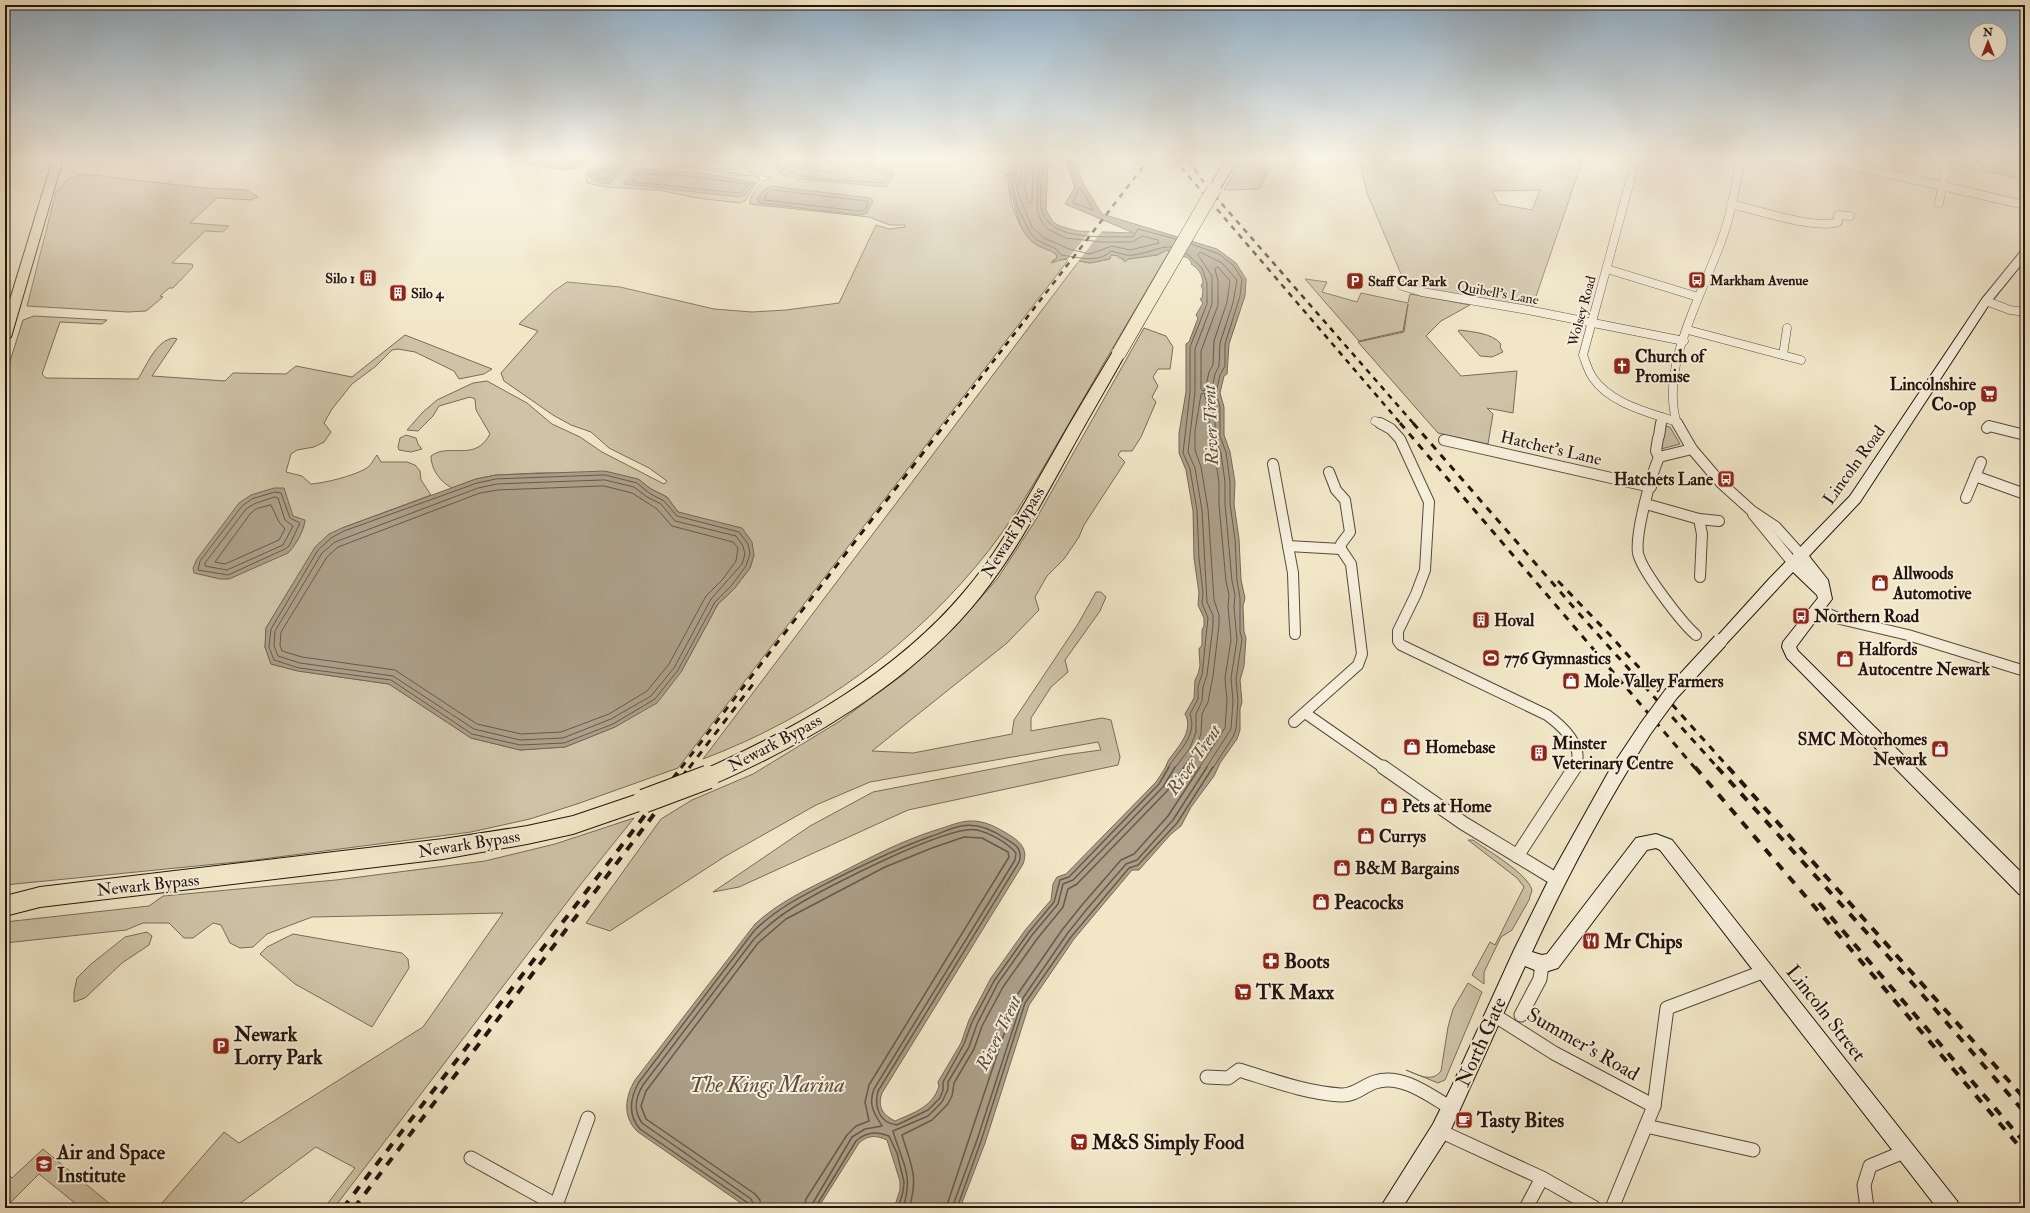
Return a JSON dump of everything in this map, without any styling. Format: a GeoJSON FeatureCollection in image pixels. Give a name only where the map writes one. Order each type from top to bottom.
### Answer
{"type":"FeatureCollection","features":[{"type":"Feature","properties":{"kind":"highway","name":"Newark Bypass"},"geometry":{"type":"LineString","coordinates":[[5,906],[40,897],[327,864],[443,849],[527,835],[573,825],[644,801],[708,777],[780,744],[826,717],[892,671],[948,621],[975,591],[1027,516],[1199,216]]}},
{"type":"Feature","properties":{"kind":"highway","name":"Newark Bypass"},"geometry":{"type":"LineString","coordinates":[[5,895],[40,897]]}},
{"type":"Feature","properties":{"kind":"main road"},"geometry":{"type":"LineString","coordinates":[[5,337],[9,311],[40,216]]}},
{"type":"Feature","properties":{"kind":"main road","name":"Lincoln Road"},"geometry":{"type":"LineString","coordinates":[[1646,728],[1671,694],[1855,499],[1986,301],[2025,253]]}},
{"type":"Feature","properties":{"kind":"main road"},"geometry":{"type":"LineString","coordinates":[[1797,559],[1818,590],[1823,591],[1825,599],[1790,642],[1789,647],[1792,654],[2025,888]]}},
{"type":"Feature","properties":{"kind":"main road","name":"North Gate"},"geometry":{"type":"LineString","coordinates":[[1390,1208],[1440,1131],[1459,1093],[1520,956],[1557,880],[1615,776],[1646,728]]}},
{"type":"Feature","properties":{"kind":"main road","name":"Lincoln Street"},"geometry":{"type":"LineString","coordinates":[[1542,964],[1552,962],[1642,843],[1656,841],[1666,845],[1950,1208]]}},
{"type":"Feature","properties":{"kind":"main road"},"geometry":{"type":"LineString","coordinates":[[1520,956],[1542,964]]}},
{"type":"Feature","properties":{"kind":"street","name":"Wolsey Road"},"geometry":{"type":"LineString","coordinates":[[1621,216],[1583,355],[1590,372],[1598,385],[1634,406],[1674,421]]}},
{"type":"Feature","properties":{"kind":"street"},"geometry":{"type":"LineString","coordinates":[[1729,216],[1726,228],[1698,297],[1684,341],[1671,397],[1674,421],[1692,448],[1797,559]]}},
{"type":"Feature","properties":{"kind":"street"},"geometry":{"type":"LineString","coordinates":[[1780,216],[1811,223],[1830,225],[1838,222],[1838,216]]}},
{"type":"Feature","properties":{"kind":"street"},"geometry":{"type":"LineString","coordinates":[[1845,216],[1850,216]]}},
{"type":"Feature","properties":{"kind":"street"},"geometry":{"type":"LineString","coordinates":[[1607,269],[1698,297]]}},
{"type":"Feature","properties":{"kind":"street","name":"Quibell's Lane"},"geometry":{"type":"LineString","coordinates":[[1402,286],[1422,292],[1684,341]]}},
{"type":"Feature","properties":{"kind":"street"},"geometry":{"type":"LineString","coordinates":[[1986,301],[2010,310],[2025,312]]}},
{"type":"Feature","properties":{"kind":"street"},"geometry":{"type":"LineString","coordinates":[[1783,355],[1787,328]]}},
{"type":"Feature","properties":{"kind":"street"},"geometry":{"type":"LineString","coordinates":[[1688,330],[1801,360]]}},
{"type":"Feature","properties":{"kind":"street"},"geometry":{"type":"LineString","coordinates":[[1662,417],[1656,451],[1659,457],[1646,504],[1638,553],[1651,578],[1689,629],[1696,635]]}},
{"type":"Feature","properties":{"kind":"street"},"geometry":{"type":"LineString","coordinates":[[1375,421],[1391,429],[1400,439],[1429,502],[1425,570],[1416,594],[1398,631],[1398,641],[1405,649],[1547,715],[1563,727],[1576,747],[1576,765],[1517,856]]}},
{"type":"Feature","properties":{"kind":"street"},"geometry":{"type":"LineString","coordinates":[[1987,428],[1989,426],[2025,435]]}},
{"type":"Feature","properties":{"kind":"street","name":"Hatchet's Lane"},"geometry":{"type":"LineString","coordinates":[[1444,440],[1650,487]]}},
{"type":"Feature","properties":{"kind":"street"},"geometry":{"type":"LineString","coordinates":[[1659,457],[1692,448]]}},
{"type":"Feature","properties":{"kind":"street"},"geometry":{"type":"LineString","coordinates":[[1966,498],[1981,462]]}},
{"type":"Feature","properties":{"kind":"street"},"geometry":{"type":"LineString","coordinates":[[1273,464],[1293,573],[1295,634]]}},
{"type":"Feature","properties":{"kind":"street"},"geometry":{"type":"LineString","coordinates":[[1294,722],[1358,665],[1362,654],[1351,564],[1341,549],[1341,544],[1348,537],[1350,532],[1345,500],[1336,490],[1329,472]]}},
{"type":"Feature","properties":{"kind":"street"},"geometry":{"type":"LineString","coordinates":[[1975,476],[2025,494]]}},
{"type":"Feature","properties":{"kind":"street"},"geometry":{"type":"LineString","coordinates":[[1646,504],[1699,519],[1719,521]]}},
{"type":"Feature","properties":{"kind":"street"},"geometry":{"type":"LineString","coordinates":[[1699,519],[1702,534],[1700,577]]}},
{"type":"Feature","properties":{"kind":"street"},"geometry":{"type":"LineString","coordinates":[[1288,546],[1341,549]]}},
{"type":"Feature","properties":{"kind":"street"},"geometry":{"type":"LineString","coordinates":[[1818,609],[1840,619],[1908,635],[2025,671]]}},
{"type":"Feature","properties":{"kind":"street"},"geometry":{"type":"LineString","coordinates":[[1305,713],[1463,823],[1557,880]]}},
{"type":"Feature","properties":{"kind":"street","name":"North Gate"},"geometry":{"type":"LineString","coordinates":[[1521,1015],[1540,979],[1542,964]]}},
{"type":"Feature","properties":{"kind":"street"},"geometry":{"type":"LineString","coordinates":[[1612,1208],[1654,1106],[1667,1008],[1765,971]]}},
{"type":"Feature","properties":{"kind":"street","name":"Summer's Road"},"geometry":{"type":"LineString","coordinates":[[1494,1015],[1554,1053],[1654,1106]]}},
{"type":"Feature","properties":{"kind":"street"},"geometry":{"type":"LineString","coordinates":[[1206,1077],[1228,1078],[1239,1070],[1293,1086],[1342,1095],[1358,1090],[1376,1081],[1400,1081],[1420,1089],[1451,1108]]}},
{"type":"Feature","properties":{"kind":"street"},"geometry":{"type":"LineString","coordinates":[[471,1158],[555,1207],[588,1118]]}},
{"type":"Feature","properties":{"kind":"street"},"geometry":{"type":"LineString","coordinates":[[1646,1126],[1746,1146]]}},
{"type":"Feature","properties":{"kind":"street"},"geometry":{"type":"LineString","coordinates":[[1440,1131],[1542,1178],[1595,1208]]}},
{"type":"Feature","properties":{"kind":"street"},"geometry":{"type":"LineString","coordinates":[[1867,1208],[1864,1185],[1870,1166],[1906,1151]]}},
{"type":"Feature","properties":{"kind":"street"},"geometry":{"type":"LineString","coordinates":[[1526,1208],[1542,1178]]}},
{"type":"Feature","properties":{"kind":"shaded area"},"geometry":{"type":"Polygon","coordinates":[[[50,216],[198,216],[190,223],[229,226],[223,232],[205,231],[172,263],[192,264],[193,267],[173,288],[169,288],[160,296],[163,297],[146,311],[128,312],[27,306],[50,216]]]}},
{"type":"Feature","properties":{"kind":"shaded area"},"geometry":{"type":"Polygon","coordinates":[[[856,216],[1016,216],[1024,231],[1034,243],[1056,254],[1057,258],[1052,261],[1069,259],[678,768],[530,819],[471,832],[247,861],[5,885],[5,377],[23,320],[34,316],[107,320],[102,324],[60,322],[42,374],[46,378],[138,379],[157,348],[162,343],[174,338],[177,339],[152,376],[225,381],[233,373],[286,374],[296,366],[352,377],[405,335],[492,369],[484,374],[459,379],[454,371],[415,352],[398,349],[392,350],[376,366],[352,384],[332,409],[324,423],[331,432],[324,442],[314,447],[297,450],[291,454],[286,472],[302,476],[311,484],[339,479],[360,472],[369,466],[377,455],[381,462],[407,462],[415,465],[420,471],[421,480],[431,495],[342,528],[291,587],[266,628],[265,647],[271,664],[298,671],[389,684],[471,738],[520,750],[565,747],[615,727],[681,672],[718,604],[734,589],[750,568],[754,555],[713,522],[678,512],[667,497],[651,489],[638,479],[570,473],[496,475],[476,479],[452,488],[437,475],[431,461],[431,456],[438,452],[462,451],[477,448],[484,443],[490,434],[476,410],[475,399],[470,397],[439,406],[433,416],[418,431],[407,430],[423,412],[437,400],[473,383],[487,381],[527,403],[552,424],[580,437],[602,452],[664,484],[667,481],[649,468],[609,448],[591,432],[571,425],[553,415],[504,381],[501,373],[538,331],[519,324],[554,291],[567,282],[620,287],[714,309],[752,312],[786,310],[839,303],[876,225],[889,229],[905,227],[905,225],[890,225],[869,217],[856,216]]]}},
{"type":"Feature","properties":{"kind":"shaded area"},"geometry":{"type":"Polygon","coordinates":[[[1376,216],[1564,216],[1532,308],[1406,286],[1376,216]]]}},
{"type":"Feature","properties":{"kind":"shaded area"},"geometry":{"type":"Polygon","coordinates":[[[1165,250],[1170,250],[1034,482],[1002,533],[961,584],[930,616],[861,674],[824,699],[785,722],[744,742],[703,759],[1079,261],[1090,263],[1110,259],[1111,255],[1118,255],[1123,260],[1157,255],[1165,250]]]}},
{"type":"Feature","properties":{"kind":"shaded area"},"geometry":{"type":"Polygon","coordinates":[[[1305,279],[1327,282],[1322,292],[1357,302],[1361,293],[1408,303],[1410,294],[1470,305],[1441,321],[1426,336],[1461,376],[1517,371],[1513,413],[1487,408],[1493,414],[1488,444],[1438,433],[1358,342],[1404,332],[1408,304],[1403,331],[1359,341],[1305,279]]]}},
{"type":"Feature","properties":{"kind":"shaded area"},"geometry":{"type":"Polygon","coordinates":[[[1144,328],[1166,336],[1173,347],[1170,369],[1158,369],[1153,377],[1158,386],[1152,397],[1156,402],[1141,437],[1132,451],[1121,451],[1118,455],[1125,462],[1084,525],[1079,537],[1064,559],[1047,576],[1035,597],[1039,610],[1007,643],[872,751],[913,753],[1012,734],[1014,720],[1078,624],[1096,592],[1101,592],[1106,597],[1100,611],[1065,660],[1068,672],[1051,687],[1031,718],[1031,731],[1102,718],[1111,720],[1120,757],[1118,765],[908,810],[739,887],[713,892],[810,826],[873,792],[1064,755],[1101,750],[1098,742],[870,782],[816,805],[724,857],[610,931],[586,923],[661,819],[692,800],[753,774],[840,721],[904,674],[956,626],[998,578],[1035,521],[1144,328]]]}},
{"type":"Feature","properties":{"kind":"shaded area"},"geometry":{"type":"Polygon","coordinates":[[[1460,330],[1493,337],[1501,344],[1500,347],[1503,352],[1492,357],[1480,356],[1458,331],[1460,330]]]}},
{"type":"Feature","properties":{"kind":"shaded area"},"geometry":{"type":"Polygon","coordinates":[[[1665,426],[1670,427],[1680,444],[1661,449],[1665,426]]]}},
{"type":"Feature","properties":{"kind":"shaded area"},"geometry":{"type":"Polygon","coordinates":[[[406,435],[416,438],[422,449],[411,452],[399,450],[398,447],[400,438],[406,435]]]}},
{"type":"Feature","properties":{"kind":"shaded area"},"geometry":{"type":"Polygon","coordinates":[[[634,818],[581,884],[334,1208],[324,1208],[355,1168],[316,1147],[234,1208],[166,1208],[161,1204],[224,1132],[239,1143],[423,1027],[503,913],[312,917],[267,934],[253,947],[240,948],[230,943],[221,925],[213,923],[193,938],[184,938],[169,923],[143,923],[126,930],[5,943],[5,922],[149,906],[163,896],[336,880],[485,861],[555,844],[634,818]]]}},
{"type":"Feature","properties":{"kind":"shaded area"},"geometry":{"type":"Polygon","coordinates":[[[1468,840],[1473,840],[1515,870],[1529,883],[1532,890],[1529,900],[1512,930],[1501,937],[1484,972],[1484,984],[1472,975],[1490,942],[1495,945],[1524,887],[1517,878],[1468,840]]]}},
{"type":"Feature","properties":{"kind":"shaded area"},"geometry":{"type":"Polygon","coordinates":[[[147,932],[152,936],[149,945],[122,963],[85,998],[74,1002],[74,992],[77,978],[90,965],[125,937],[147,932]]]}},
{"type":"Feature","properties":{"kind":"shaded area"},"geometry":{"type":"Polygon","coordinates":[[[293,934],[402,953],[408,959],[409,968],[372,1027],[295,984],[260,954],[267,947],[293,934]]]}},
{"type":"Feature","properties":{"kind":"shaded area"},"geometry":{"type":"Polygon","coordinates":[[[1468,983],[1482,992],[1445,1080],[1438,1083],[1420,1076],[1433,1077],[1441,1071],[1448,1027],[1453,1009],[1468,983]]]}},
{"type":"Feature","properties":{"kind":"shaded area","name":"Air and Space Institute"},"geometry":{"type":"Polygon","coordinates":[[[43,1149],[115,1208],[81,1208],[39,1174],[5,1208],[5,1171],[12,1178],[43,1149]]]}},
{"type":"Feature","properties":{"kind":"water"},"geometry":{"type":"Polygon","coordinates":[[[1018,216],[1049,216],[1053,222],[1060,226],[1077,231],[1134,233],[1093,216],[1107,216],[1217,249],[1236,263],[1246,279],[1245,296],[1229,344],[1227,374],[1224,376],[1220,393],[1224,407],[1224,435],[1230,452],[1235,482],[1234,504],[1239,539],[1241,580],[1245,598],[1243,606],[1244,632],[1246,638],[1244,666],[1240,680],[1242,702],[1240,709],[1240,730],[1237,739],[1220,763],[1214,776],[1191,807],[1181,826],[1171,834],[1139,870],[1132,870],[1074,939],[1029,1005],[985,1143],[960,1208],[894,1208],[900,1190],[900,1181],[887,1140],[879,1137],[869,1137],[859,1143],[818,1208],[748,1208],[638,1132],[629,1120],[627,1113],[627,1100],[635,1080],[755,924],[774,909],[814,885],[910,839],[956,823],[975,821],[986,823],[1006,833],[1021,845],[1025,855],[1023,864],[882,1093],[880,1102],[882,1110],[887,1116],[895,1121],[909,1115],[927,1104],[936,1093],[939,1086],[938,1082],[961,1043],[969,1020],[991,978],[1026,929],[1051,900],[1053,884],[1057,877],[1066,874],[1156,782],[1187,732],[1188,726],[1185,714],[1194,698],[1195,680],[1200,666],[1199,649],[1202,645],[1204,618],[1198,605],[1199,593],[1194,558],[1193,511],[1186,470],[1179,453],[1179,433],[1186,392],[1186,344],[1189,342],[1198,318],[1196,315],[1203,303],[1200,299],[1202,298],[1203,290],[1201,285],[1203,284],[1202,278],[1200,272],[1191,264],[1192,263],[1188,258],[1167,250],[1157,255],[1128,259],[1125,262],[1118,256],[1111,255],[1110,259],[1090,263],[1067,258],[1051,263],[1057,258],[1056,254],[1039,246],[1028,238],[1020,224],[1018,216]]]}},
{"type":"Feature","properties":{"kind":"water"},"geometry":{"type":"Polygon","coordinates":[[[605,471],[638,479],[651,489],[667,497],[678,512],[742,528],[752,542],[754,555],[750,568],[734,589],[718,604],[681,672],[657,703],[615,727],[565,747],[520,750],[471,738],[389,684],[298,671],[271,664],[265,647],[266,628],[315,547],[329,534],[476,479],[496,475],[605,471]]]}},
{"type":"Feature","properties":{"kind":"water"},"geometry":{"type":"Polygon","coordinates":[[[274,488],[284,488],[293,516],[305,520],[299,538],[288,553],[229,579],[220,579],[194,573],[193,568],[197,559],[239,503],[251,495],[274,488]]]}},
{"type":"Feature","properties":{"kind":"pier"},"geometry":{"type":"Polygon","coordinates":[[[1091,230],[1102,231],[1077,263],[1067,260],[1091,230]]]}},
{"type":"Feature","properties":{"kind":"railway"},"geometry":{"type":"LineString","coordinates":[[945,424],[1105,216]]}},
{"type":"Feature","properties":{"kind":"railway"},"geometry":{"type":"LineString","coordinates":[[1222,216],[1401,424]]}},
{"type":"Feature","properties":{"kind":"railway"},"geometry":{"type":"LineString","coordinates":[[1232,216],[1414,424]]}},
{"type":"Feature","properties":{"kind":"railway"},"geometry":{"type":"LineString","coordinates":[[681,768],[946,423]]}},
{"type":"Feature","properties":{"kind":"railway"},"geometry":{"type":"LineString","coordinates":[[1400,423],[1695,768]]}},
{"type":"Feature","properties":{"kind":"railway"},"geometry":{"type":"LineString","coordinates":[[1413,423],[1583,618],[1718,768]]}},
{"type":"Feature","properties":{"kind":"railway"},"geometry":{"type":"LineString","coordinates":[[1558,581],[1609,634],[1729,768]]}},
{"type":"Feature","properties":{"kind":"railway"},"geometry":{"type":"LineString","coordinates":[[689,768],[757,679]]}},
{"type":"Feature","properties":{"kind":"railway"},"geometry":{"type":"LineString","coordinates":[[343,1208],[682,767]]}},
{"type":"Feature","properties":{"kind":"railway"},"geometry":{"type":"LineString","coordinates":[[354,1208],[690,767]]}},
{"type":"Feature","properties":{"kind":"railway"},"geometry":{"type":"LineString","coordinates":[[1695,767],[2025,1153]]}},
{"type":"Feature","properties":{"kind":"railway"},"geometry":{"type":"LineString","coordinates":[[1717,767],[1914,985],[2025,1113]]}},
{"type":"Feature","properties":{"kind":"railway"},"geometry":{"type":"LineString","coordinates":[[1728,767],[2025,1099]]}},
{"type":"Feature","properties":{"kind":"railway"},"geometry":{"type":"LineString","coordinates":[[1819,903],[2025,1143]]}},
{"type":"Feature","properties":{"kind":"place","name":"Silo 1"},"geometry":{"type":"Point","coordinates":[368,278]}},
{"type":"Feature","properties":{"kind":"place","name":"Markham Avenue"},"geometry":{"type":"Point","coordinates":[1697,280]}},
{"type":"Feature","properties":{"kind":"place","name":"Staff Car Park"},"geometry":{"type":"Point","coordinates":[1355,281]}},
{"type":"Feature","properties":{"kind":"place","name":"Silo 4"},"geometry":{"type":"Point","coordinates":[398,293]}},
{"type":"Feature","properties":{"kind":"place","name":"Church of Promise"},"geometry":{"type":"Point","coordinates":[1622,366]}},
{"type":"Feature","properties":{"kind":"place","name":"Lincolnshire Co-op"},"geometry":{"type":"Point","coordinates":[1989,394]}},
{"type":"Feature","properties":{"kind":"place","name":"Hatchets Lane"},"geometry":{"type":"Point","coordinates":[1726,479]}},
{"type":"Feature","properties":{"kind":"place","name":"Allwoods Automotive"},"geometry":{"type":"Point","coordinates":[1880,583]}},
{"type":"Feature","properties":{"kind":"place","name":"Northern Road"},"geometry":{"type":"Point","coordinates":[1801,616]}},
{"type":"Feature","properties":{"kind":"place","name":"Hoval"},"geometry":{"type":"Point","coordinates":[1481,620]}},
{"type":"Feature","properties":{"kind":"place","name":"776 Gymnastics"},"geometry":{"type":"Point","coordinates":[1491,658]}},
{"type":"Feature","properties":{"kind":"place","name":"Halfords Autocentre Newark"},"geometry":{"type":"Point","coordinates":[1845,659]}},
{"type":"Feature","properties":{"kind":"place","name":"Mole Valley Farmers"},"geometry":{"type":"Point","coordinates":[1571,681]}},
{"type":"Feature","properties":{"kind":"place","name":"Homebase"},"geometry":{"type":"Point","coordinates":[1412,747]}},
{"type":"Feature","properties":{"kind":"place","name":"SMC Motorhomes Newark"},"geometry":{"type":"Point","coordinates":[1940,749]}},
{"type":"Feature","properties":{"kind":"place","name":"Minster Veterinary Centre"},"geometry":{"type":"Point","coordinates":[1539,753]}},
{"type":"Feature","properties":{"kind":"place","name":"Pets at Home"},"geometry":{"type":"Point","coordinates":[1389,806]}},
{"type":"Feature","properties":{"kind":"place","name":"Currys"},"geometry":{"type":"Point","coordinates":[1366,836]}},
{"type":"Feature","properties":{"kind":"place","name":"B&M Bargains"},"geometry":{"type":"Point","coordinates":[1342,868]}},
{"type":"Feature","properties":{"kind":"place","name":"Peacocks"},"geometry":{"type":"Point","coordinates":[1321,902]}},
{"type":"Feature","properties":{"kind":"place","name":"Mr Chips"},"geometry":{"type":"Point","coordinates":[1591,941]}},
{"type":"Feature","properties":{"kind":"place","name":"Boots"},"geometry":{"type":"Point","coordinates":[1271,961]}},
{"type":"Feature","properties":{"kind":"place","name":"TK Maxx"},"geometry":{"type":"Point","coordinates":[1243,992]}},
{"type":"Feature","properties":{"kind":"place","name":"Newark Lorry Park"},"geometry":{"type":"Point","coordinates":[221,1046]}},
{"type":"Feature","properties":{"kind":"place","name":"Tasty Bites"},"geometry":{"type":"Point","coordinates":[1464,1120]}},
{"type":"Feature","properties":{"kind":"place","name":"M&S Simply Food"},"geometry":{"type":"Point","coordinates":[1079,1142]}},
{"type":"Feature","properties":{"kind":"place","name":"Air and Space Institute"},"geometry":{"type":"Point","coordinates":[44,1164]}},
{"type":"Feature","properties":{"kind":"water label","name":"River Trent"},"geometry":{"type":"Point","coordinates":[1211,425]}},
{"type":"Feature","properties":{"kind":"water label","name":"River Trent"},"geometry":{"type":"Point","coordinates":[1194,760]}},
{"type":"Feature","properties":{"kind":"water label","name":"River Trent"},"geometry":{"type":"Point","coordinates":[999,1033]}},
{"type":"Feature","properties":{"kind":"water label","name":"The Kings Marina"},"geometry":{"type":"Point","coordinates":[767,1085]}}]}
